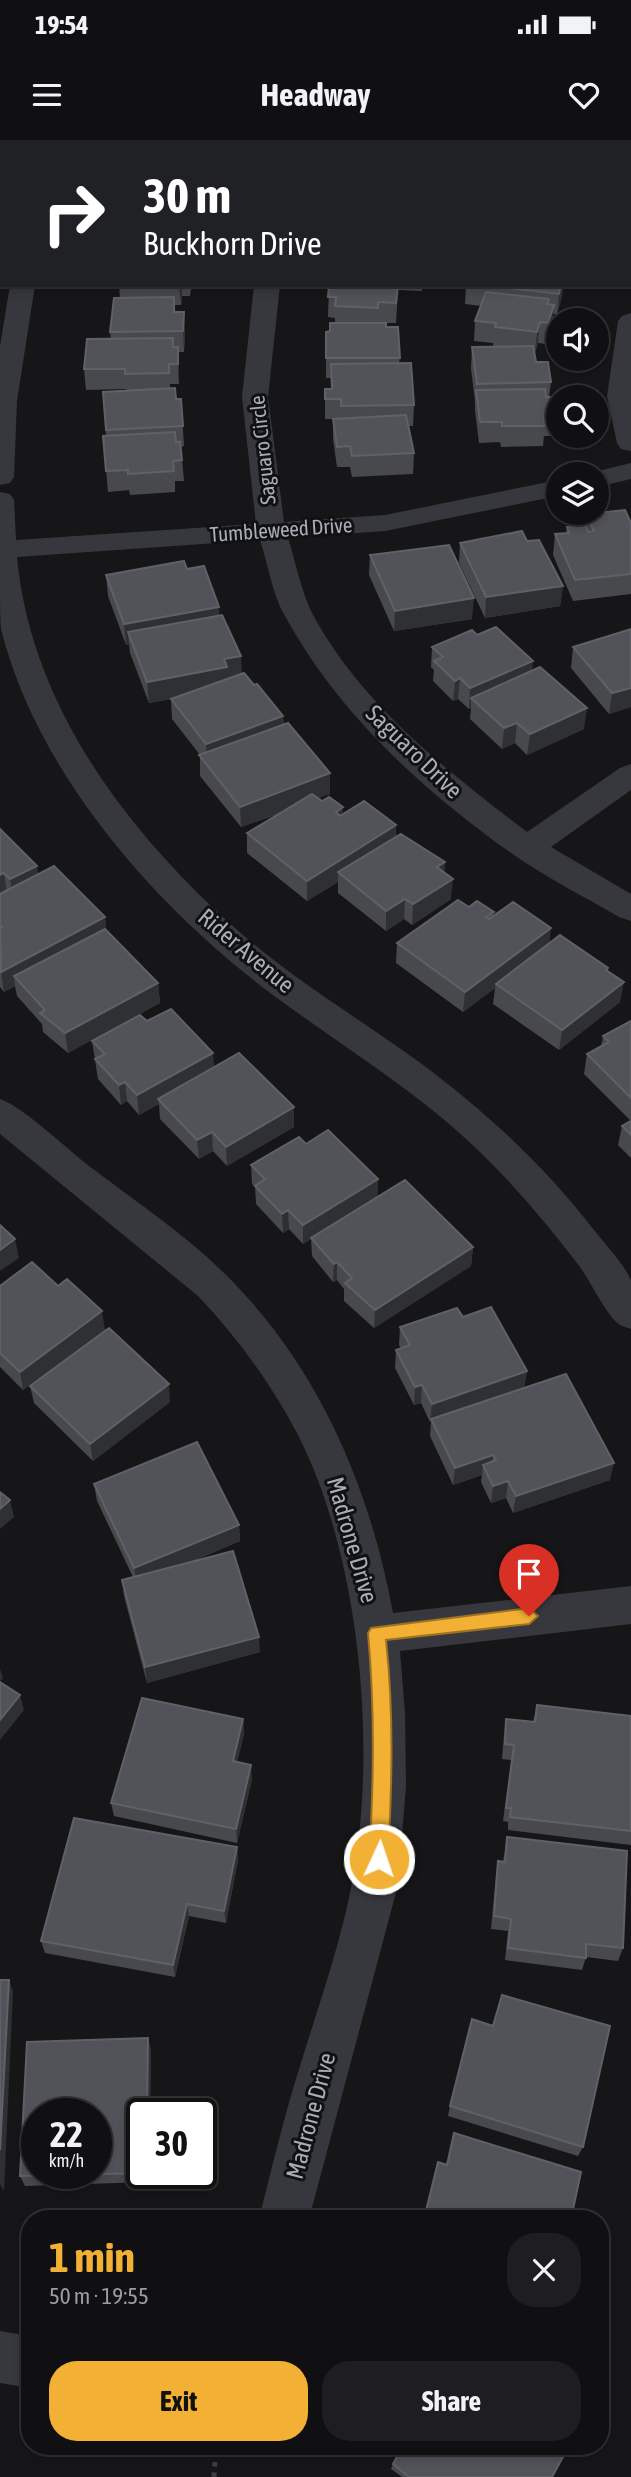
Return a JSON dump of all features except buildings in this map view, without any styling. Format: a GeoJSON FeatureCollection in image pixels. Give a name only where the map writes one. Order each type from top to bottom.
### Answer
{"type":"FeatureCollection","features":[{"type":"Feature","properties":{"kind":"street"},"geometry":{"type":"LineString","coordinates":[[0,477],[4,401],[23,287]]}},
{"type":"Feature","properties":{"kind":"street","name":"Saguaro Circle"},"geometry":{"type":"LineString","coordinates":[[267,287],[255,397],[271,530]]}},
{"type":"Feature","properties":{"kind":"street"},"geometry":{"type":"LineString","coordinates":[[631,321],[618,389],[621,411],[631,443]]}},
{"type":"Feature","properties":{"kind":"street"},"geometry":{"type":"LineString","coordinates":[[609,476],[631,471]]}},
{"type":"Feature","properties":{"kind":"street","name":"Tumbleweed Drive"},"geometry":{"type":"LineString","coordinates":[[0,550],[385,523],[546,490]]}},
{"type":"Feature","properties":{"kind":"street","name":"Rider Avenue"},"geometry":{"type":"LineString","coordinates":[[0,500],[0,550],[14,626],[26,662],[61,738],[117,823],[179,893],[233,945],[464,1115],[520,1171],[566,1224],[631,1313]]}},
{"type":"Feature","properties":{"kind":"street","name":"Saguaro Drive"},"geometry":{"type":"LineString","coordinates":[[271,530],[298,614],[343,681],[393,738],[456,794],[527,848],[631,909]]}},
{"type":"Feature","properties":{"kind":"street"},"geometry":{"type":"LineString","coordinates":[[527,848],[631,775]]}},
{"type":"Feature","properties":{"kind":"street","name":"Madrone Drive"},"geometry":{"type":"LineString","coordinates":[[0,1113],[83,1184],[180,1255],[240,1314],[271,1356],[320,1440],[340,1489],[366,1573],[377,1633],[383,1692],[379,1859],[360,1950],[320,2079],[286,2210]]}},
{"type":"Feature","properties":{"kind":"street"},"geometry":{"type":"LineString","coordinates":[[377,1633],[631,1605]]}},
{"type":"Feature","properties":{"kind":"street"},"geometry":{"type":"LineString","coordinates":[[0,2357],[21,2360]]}},
{"type":"Feature","properties":{"kind":"path"},"geometry":{"type":"LineString","coordinates":[[214,2477],[215,2455]]}},
{"type":"Feature","properties":{"kind":"route"},"geometry":{"type":"LineString","coordinates":[[379,1859],[383,1692],[377,1633],[529,1616]]}}]}
